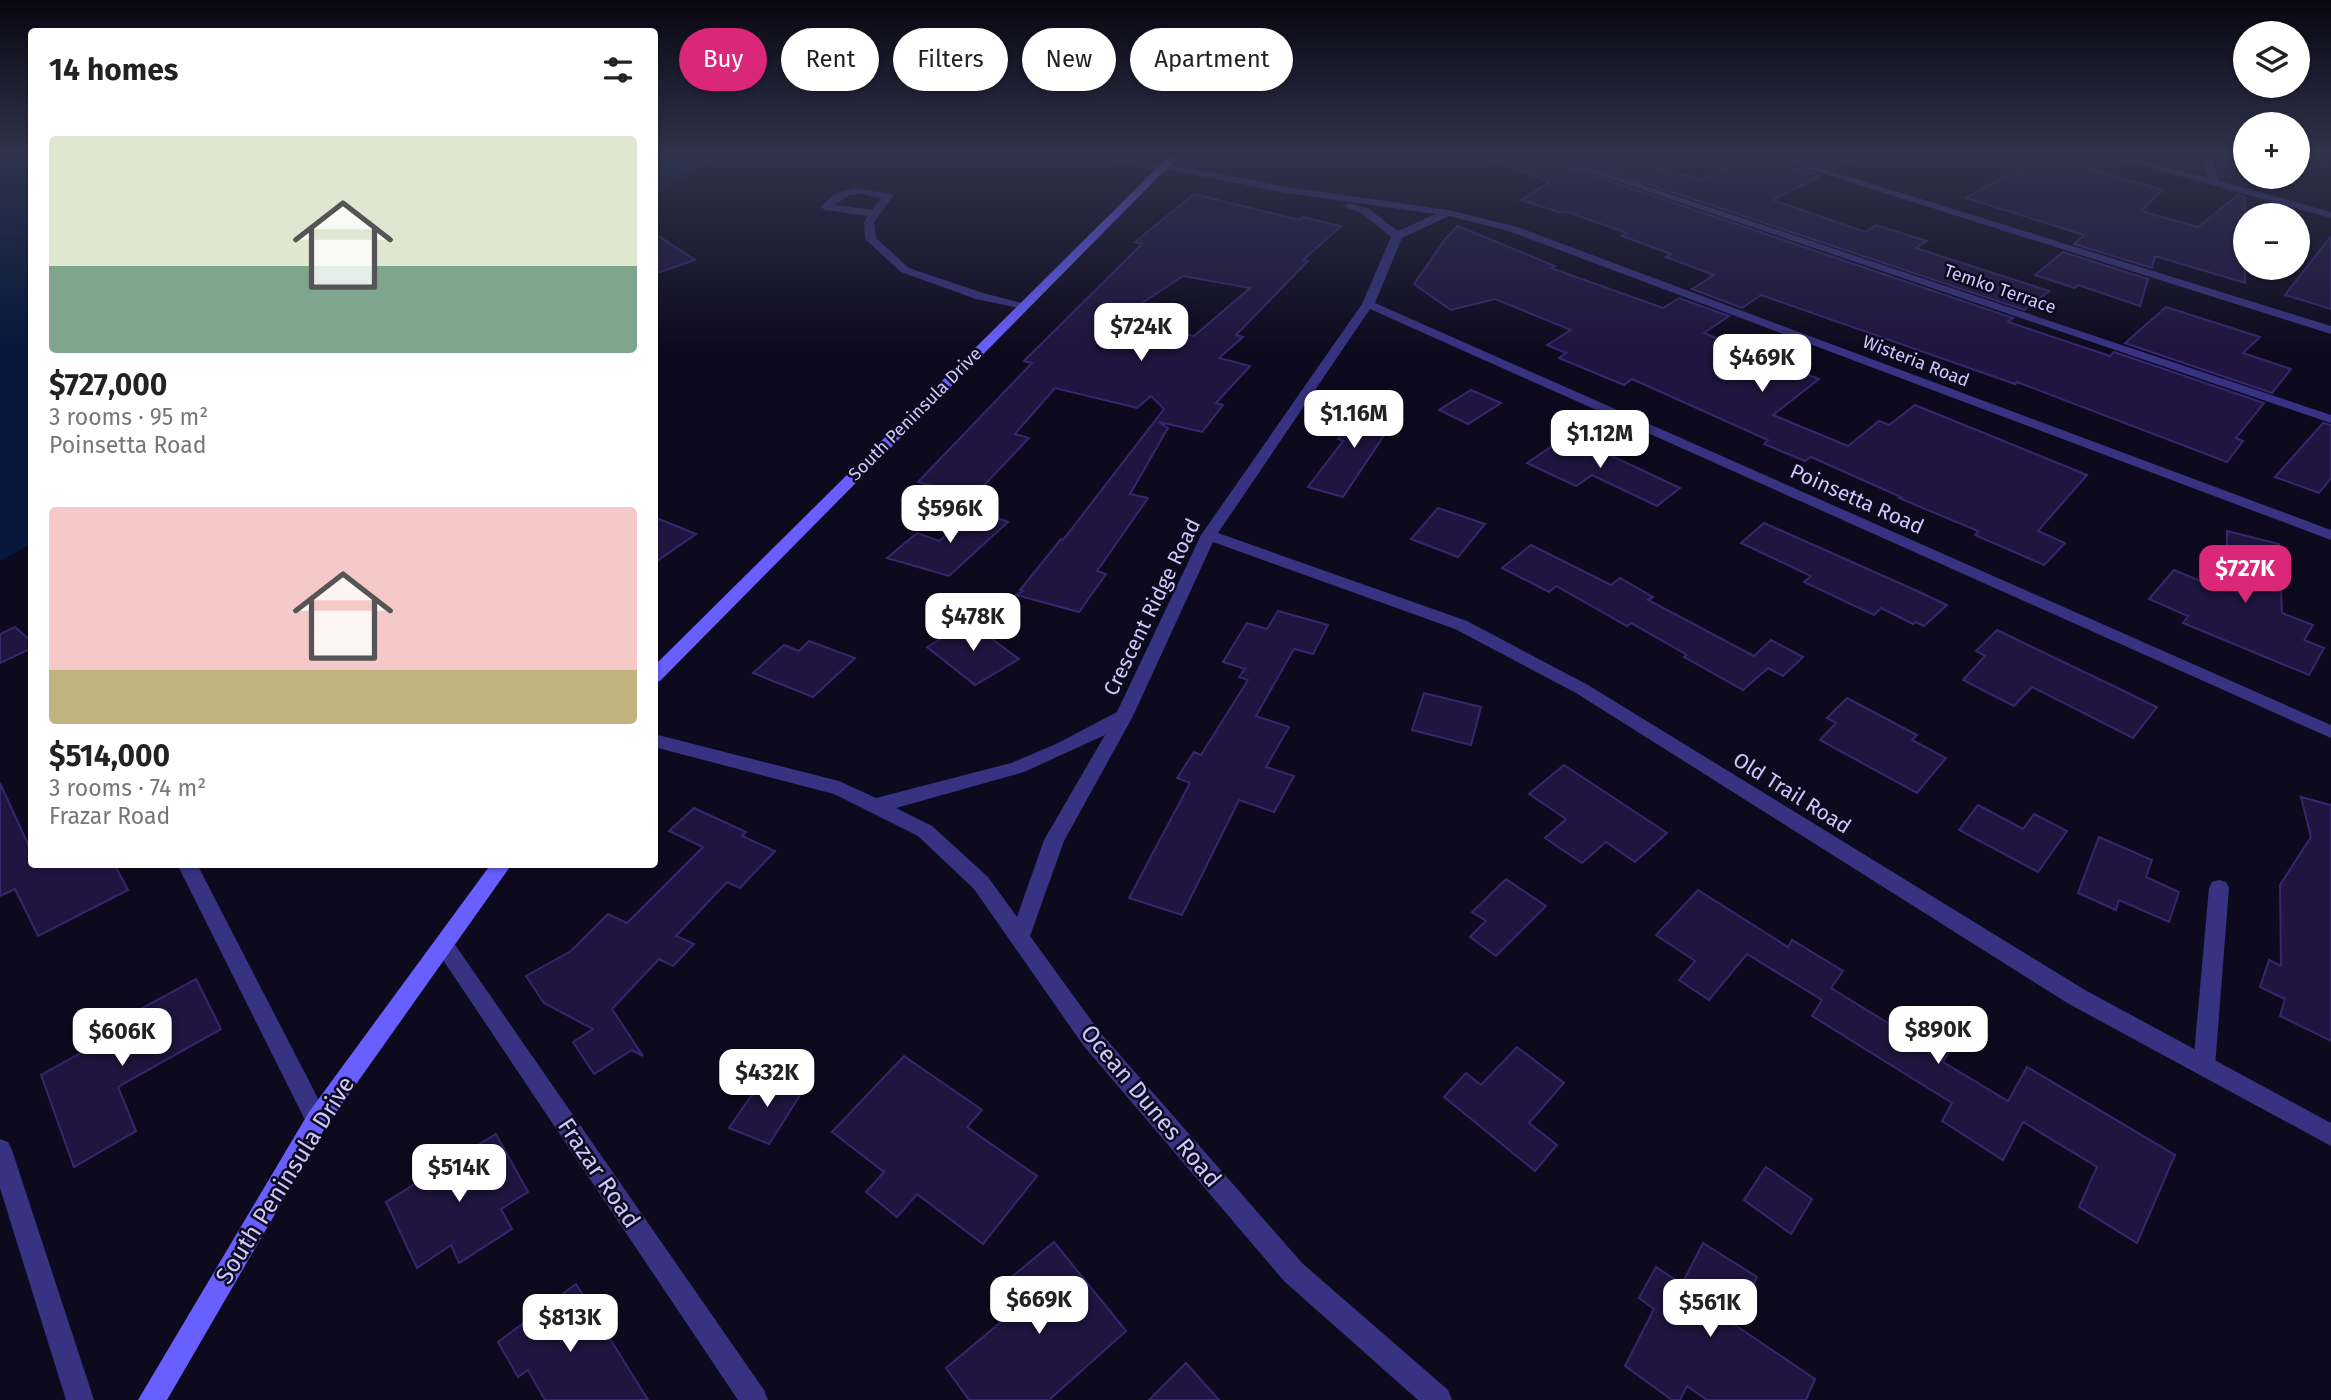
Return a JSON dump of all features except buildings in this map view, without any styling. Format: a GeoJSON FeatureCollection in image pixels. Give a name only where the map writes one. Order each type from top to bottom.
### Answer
{"type":"FeatureCollection","features":[{"type":"Feature","properties":{"kind":"main road","name":"South Peninsula Drive"},"geometry":{"type":"LineString","coordinates":[[658,673],[1111,218]]}},
{"type":"Feature","properties":{"kind":"main road","name":"South Peninsula Drive"},"geometry":{"type":"LineString","coordinates":[[152,1400],[317,1120],[499,868]]}},
{"type":"Feature","properties":{"kind":"street"},"geometry":{"type":"LineString","coordinates":[[871,218],[869,222],[871,239],[905,270],[980,296],[1024,305]]}},
{"type":"Feature","properties":{"kind":"street"},"geometry":{"type":"LineString","coordinates":[[1374,218],[1397,236],[1436,218]]}},
{"type":"Feature","properties":{"kind":"street","name":"Wisteria Road"},"geometry":{"type":"LineString","coordinates":[[1470,218],[1513,229],[2331,535]]}},
{"type":"Feature","properties":{"kind":"street","name":"Temko Terrace"},"geometry":{"type":"LineString","coordinates":[[1734,218],[2331,419]]}},
{"type":"Feature","properties":{"kind":"street"},"geometry":{"type":"LineString","coordinates":[[1973,218],[2331,330]]}},
{"type":"Feature","properties":{"kind":"street","name":"Crescent Ridge Road"},"geometry":{"type":"LineString","coordinates":[[1020,936],[1054,840],[1124,716],[1209,536],[1368,304],[1397,236]]}},
{"type":"Feature","properties":{"kind":"street","name":"Poinsetta Road"},"geometry":{"type":"LineString","coordinates":[[1368,304],[2331,732]]}},
{"type":"Feature","properties":{"kind":"street","name":"Old Trail Road"},"geometry":{"type":"LineString","coordinates":[[1209,536],[1461,625],[1570,683],[2077,997],[2331,1135]]}},
{"type":"Feature","properties":{"kind":"street"},"geometry":{"type":"LineString","coordinates":[[877,805],[957,786],[1003,771],[1060,750],[1124,716]]}},
{"type":"Feature","properties":{"kind":"street","name":"Ocean Dunes Road"},"geometry":{"type":"LineString","coordinates":[[658,741],[839,788],[925,831],[981,883],[1091,1038],[1293,1272],[1438,1400]]}},
{"type":"Feature","properties":{"kind":"street"},"geometry":{"type":"LineString","coordinates":[[189,868],[317,1120]]}},
{"type":"Feature","properties":{"kind":"street"},"geometry":{"type":"LineString","coordinates":[[2203,1066],[2219,888]]}},
{"type":"Feature","properties":{"kind":"street","name":"Frazar Road"},"geometry":{"type":"LineString","coordinates":[[444,945],[754,1400]]}},
{"type":"Feature","properties":{"kind":"street"},"geometry":{"type":"LineString","coordinates":[[0,1150],[80,1400]]}},
{"type":"Feature","properties":{"kind":"water"},"geometry":{"type":"Polygon","coordinates":[[[0,218],[28,218],[28,546],[0,561],[0,218]]]}}]}
